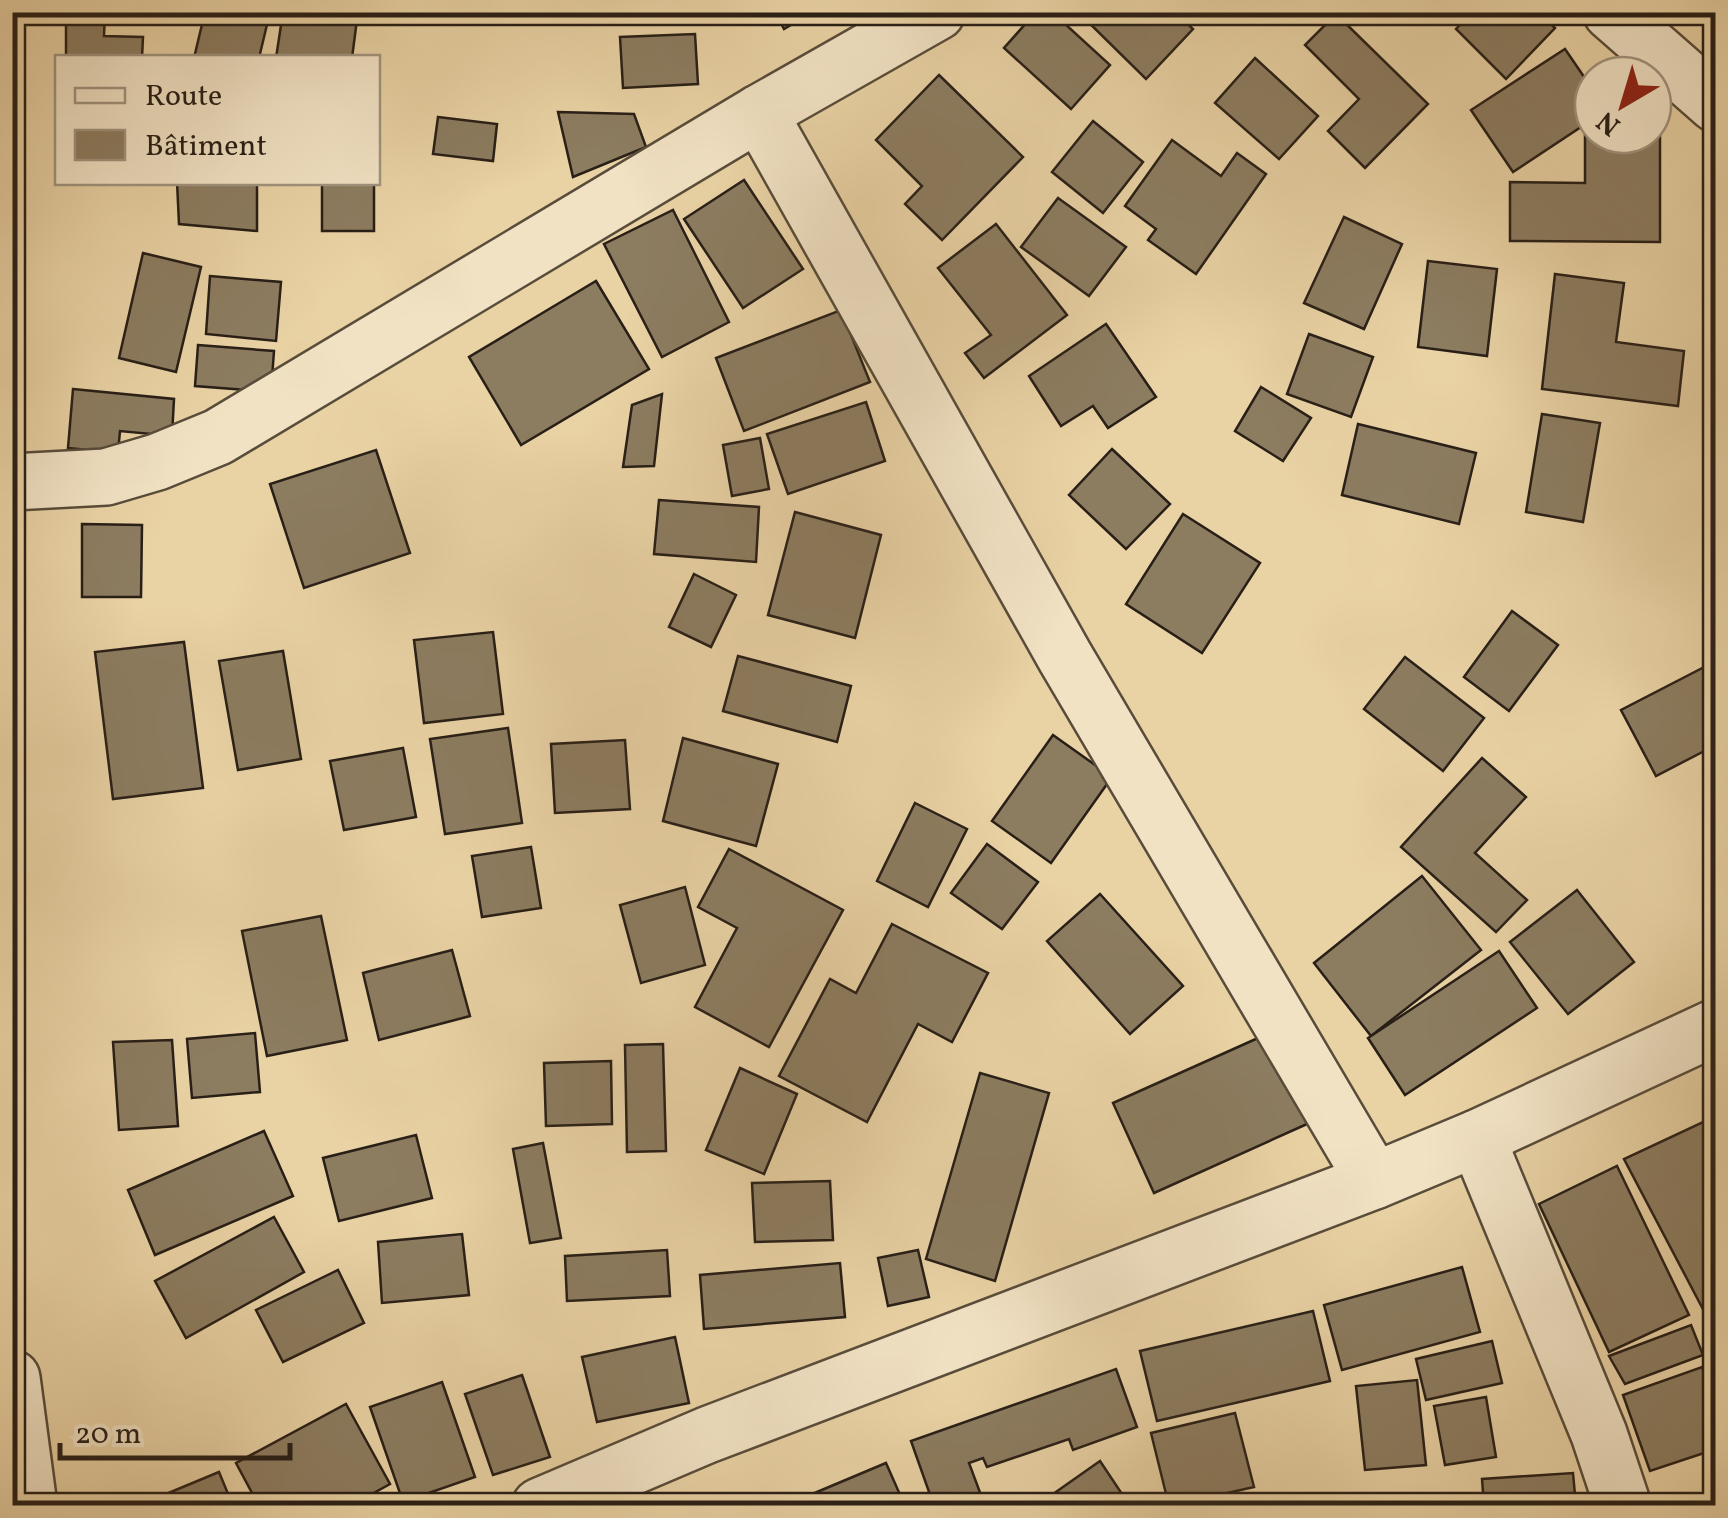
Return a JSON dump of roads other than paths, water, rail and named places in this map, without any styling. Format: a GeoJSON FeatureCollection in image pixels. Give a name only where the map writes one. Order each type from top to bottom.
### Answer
{"type":"FeatureCollection","features":[{"type":"Feature","properties":{"kind":"street"},"geometry":{"type":"LineString","coordinates":[[12,482],[106,477],[157,462],[218,437],[759,113],[936,12]]}},
{"type":"Feature","properties":{"kind":"street"},"geometry":{"type":"LineString","coordinates":[[1611,12],[1716,104]]}},
{"type":"Feature","properties":{"kind":"street"},"geometry":{"type":"LineString","coordinates":[[759,113],[1065,657],[1374,1181]]}},
{"type":"Feature","properties":{"kind":"street"},"geometry":{"type":"LineString","coordinates":[[540,1506],[707,1435],[1374,1181],[1477,1138],[1716,1027]]}},
{"type":"Feature","properties":{"kind":"street"},"geometry":{"type":"LineString","coordinates":[[1477,1138],[1599,1434],[1623,1506]]}},
{"type":"Feature","properties":{"kind":"street"},"geometry":{"type":"LineString","coordinates":[[12,1378],[29,1506]]}}]}
